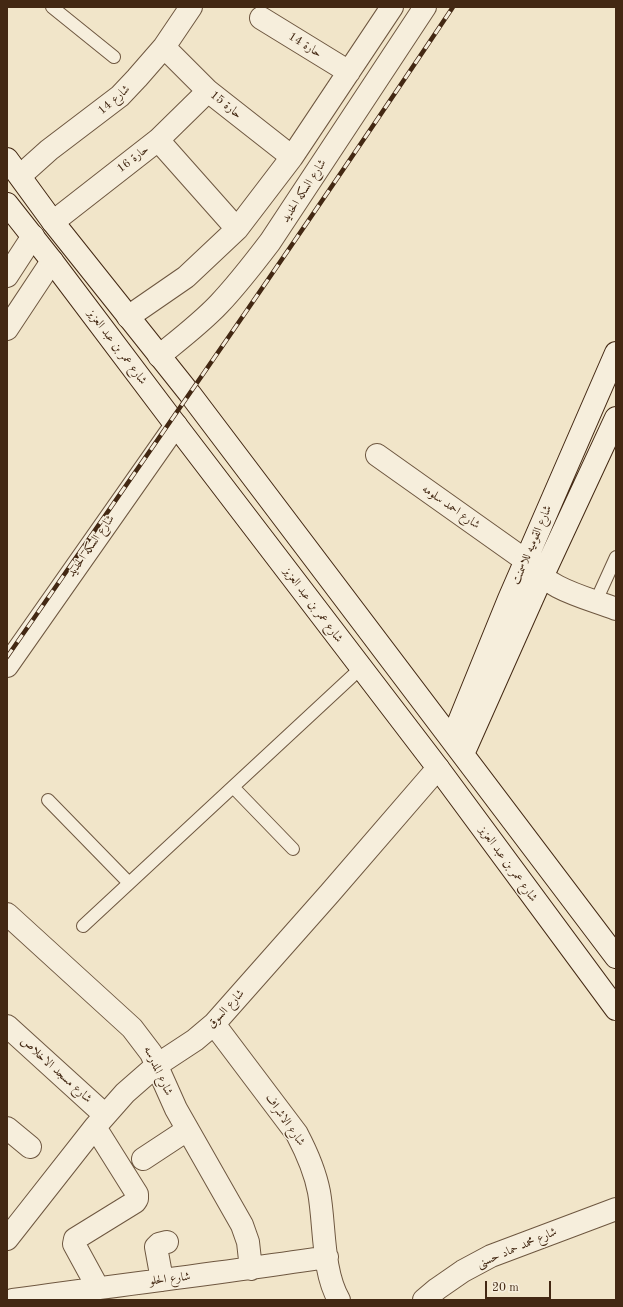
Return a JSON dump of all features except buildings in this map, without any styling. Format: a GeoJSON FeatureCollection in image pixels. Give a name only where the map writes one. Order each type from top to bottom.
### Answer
{"type":"FeatureCollection","features":[{"type":"Feature","properties":{"kind":"street","name":"شارع 14"},"geometry":{"type":"LineString","coordinates":[[13,168],[54,146],[120,96],[164,47],[191,7]]}},
{"type":"Feature","properties":{"kind":"street"},"geometry":{"type":"LineString","coordinates":[[128,317],[186,277],[237,229],[292,158],[392,7]]}},
{"type":"Feature","properties":{"kind":"street","name":"شارع السكه الحديد"},"geometry":{"type":"LineString","coordinates":[[159,356],[214,309],[246,274],[270,242],[425,7]]}},
{"type":"Feature","properties":{"kind":"street","name":"حارة 14"},"geometry":{"type":"LineString","coordinates":[[261,18],[349,72]]}},
{"type":"Feature","properties":{"kind":"street","name":"حارة 15"},"geometry":{"type":"LineString","coordinates":[[164,47],[208,91],[292,158]]}},
{"type":"Feature","properties":{"kind":"street","name":"حارة 16"},"geometry":{"type":"LineString","coordinates":[[53,222],[158,140],[208,91]]}},
{"type":"Feature","properties":{"kind":"street"},"geometry":{"type":"LineString","coordinates":[[158,140],[237,229]]}},
{"type":"Feature","properties":{"kind":"street"},"geometry":{"type":"LineString","coordinates":[[13,168],[53,222],[222,437],[616,957]]}},
{"type":"Feature","properties":{"kind":"street","name":"شارع عمر بن عبد العزيز"},"geometry":{"type":"LineString","coordinates":[[7,204],[438,768],[616,1009]]}},
{"type":"Feature","properties":{"kind":"street"},"geometry":{"type":"LineString","coordinates":[[7,276],[32,236]]}},
{"type":"Feature","properties":{"kind":"street"},"geometry":{"type":"LineString","coordinates":[[7,329],[52,261]]}},
{"type":"Feature","properties":{"kind":"street","name":"شارع القوميه للاسمنت"},"geometry":{"type":"LineString","coordinates":[[458,747],[526,560],[616,353]]}},
{"type":"Feature","properties":{"kind":"street","name":"شارع القوميه للاسمنت"},"geometry":{"type":"LineString","coordinates":[[458,747],[542,578],[616,418]]}},
{"type":"Feature","properties":{"kind":"street","name":"شارع السكه الحديد"},"geometry":{"type":"LineString","coordinates":[[7,666],[176,425]]}},
{"type":"Feature","properties":{"kind":"street"},"geometry":{"type":"LineString","coordinates":[[199,456],[222,437]]}},
{"type":"Feature","properties":{"kind":"street","name":"شارع احمد سلومه"},"geometry":{"type":"LineString","coordinates":[[377,455],[526,560],[542,578],[560,588],[616,609]]}},
{"type":"Feature","properties":{"kind":"street","name":"شارع السوق"},"geometry":{"type":"LineString","coordinates":[[7,1239],[100,1121],[125,1093],[140,1078],[195,1040],[214,1024],[438,768]]}},
{"type":"Feature","properties":{"kind":"street","name":"شارع المدرسه"},"geometry":{"type":"LineString","coordinates":[[7,914],[132,1028],[143,1040],[157,1065],[165,1088],[187,1130],[242,1226],[248,1242],[251,1269]]}},
{"type":"Feature","properties":{"kind":"street","name":"شارع الاشراف"},"geometry":{"type":"LineString","coordinates":[[214,1024],[297,1134],[307,1152],[319,1192],[329,1278],[338,1300]]}},
{"type":"Feature","properties":{"kind":"street","name":"شارع مسجد الاخلاص"},"geometry":{"type":"LineString","coordinates":[[7,1026],[100,1121],[137,1194],[137,1199],[135,1202],[75,1239],[74,1244],[98,1288]]}},
{"type":"Feature","properties":{"kind":"street"},"geometry":{"type":"LineString","coordinates":[[7,1128],[30,1147]]}},
{"type":"Feature","properties":{"kind":"street"},"geometry":{"type":"LineString","coordinates":[[143,1159],[187,1130]]}},
{"type":"Feature","properties":{"kind":"street","name":"شارع محمد حماد حسنى"},"geometry":{"type":"LineString","coordinates":[[424,1300],[463,1271],[491,1256],[616,1209]]}},
{"type":"Feature","properties":{"kind":"street"},"geometry":{"type":"LineString","coordinates":[[162,1280],[156,1247],[159,1244],[167,1242]]}},
{"type":"Feature","properties":{"kind":"street","name":"شارع الحلو"},"geometry":{"type":"LineString","coordinates":[[13,1300],[251,1269],[327,1257]]}},
{"type":"Feature","properties":{"kind":"lane"},"geometry":{"type":"LineString","coordinates":[[52,7],[114,57]]}},
{"type":"Feature","properties":{"kind":"lane"},"geometry":{"type":"LineString","coordinates":[[596,601],[616,557]]}},
{"type":"Feature","properties":{"kind":"lane"},"geometry":{"type":"LineString","coordinates":[[83,926],[361,668]]}},
{"type":"Feature","properties":{"kind":"lane"},"geometry":{"type":"LineString","coordinates":[[233,787],[293,849]]}},
{"type":"Feature","properties":{"kind":"lane"},"geometry":{"type":"LineString","coordinates":[[48,800],[129,883]]}},
{"type":"Feature","properties":{"kind":"railway"},"geometry":{"type":"LineString","coordinates":[[7,657],[176,414],[453,7]]}}]}
